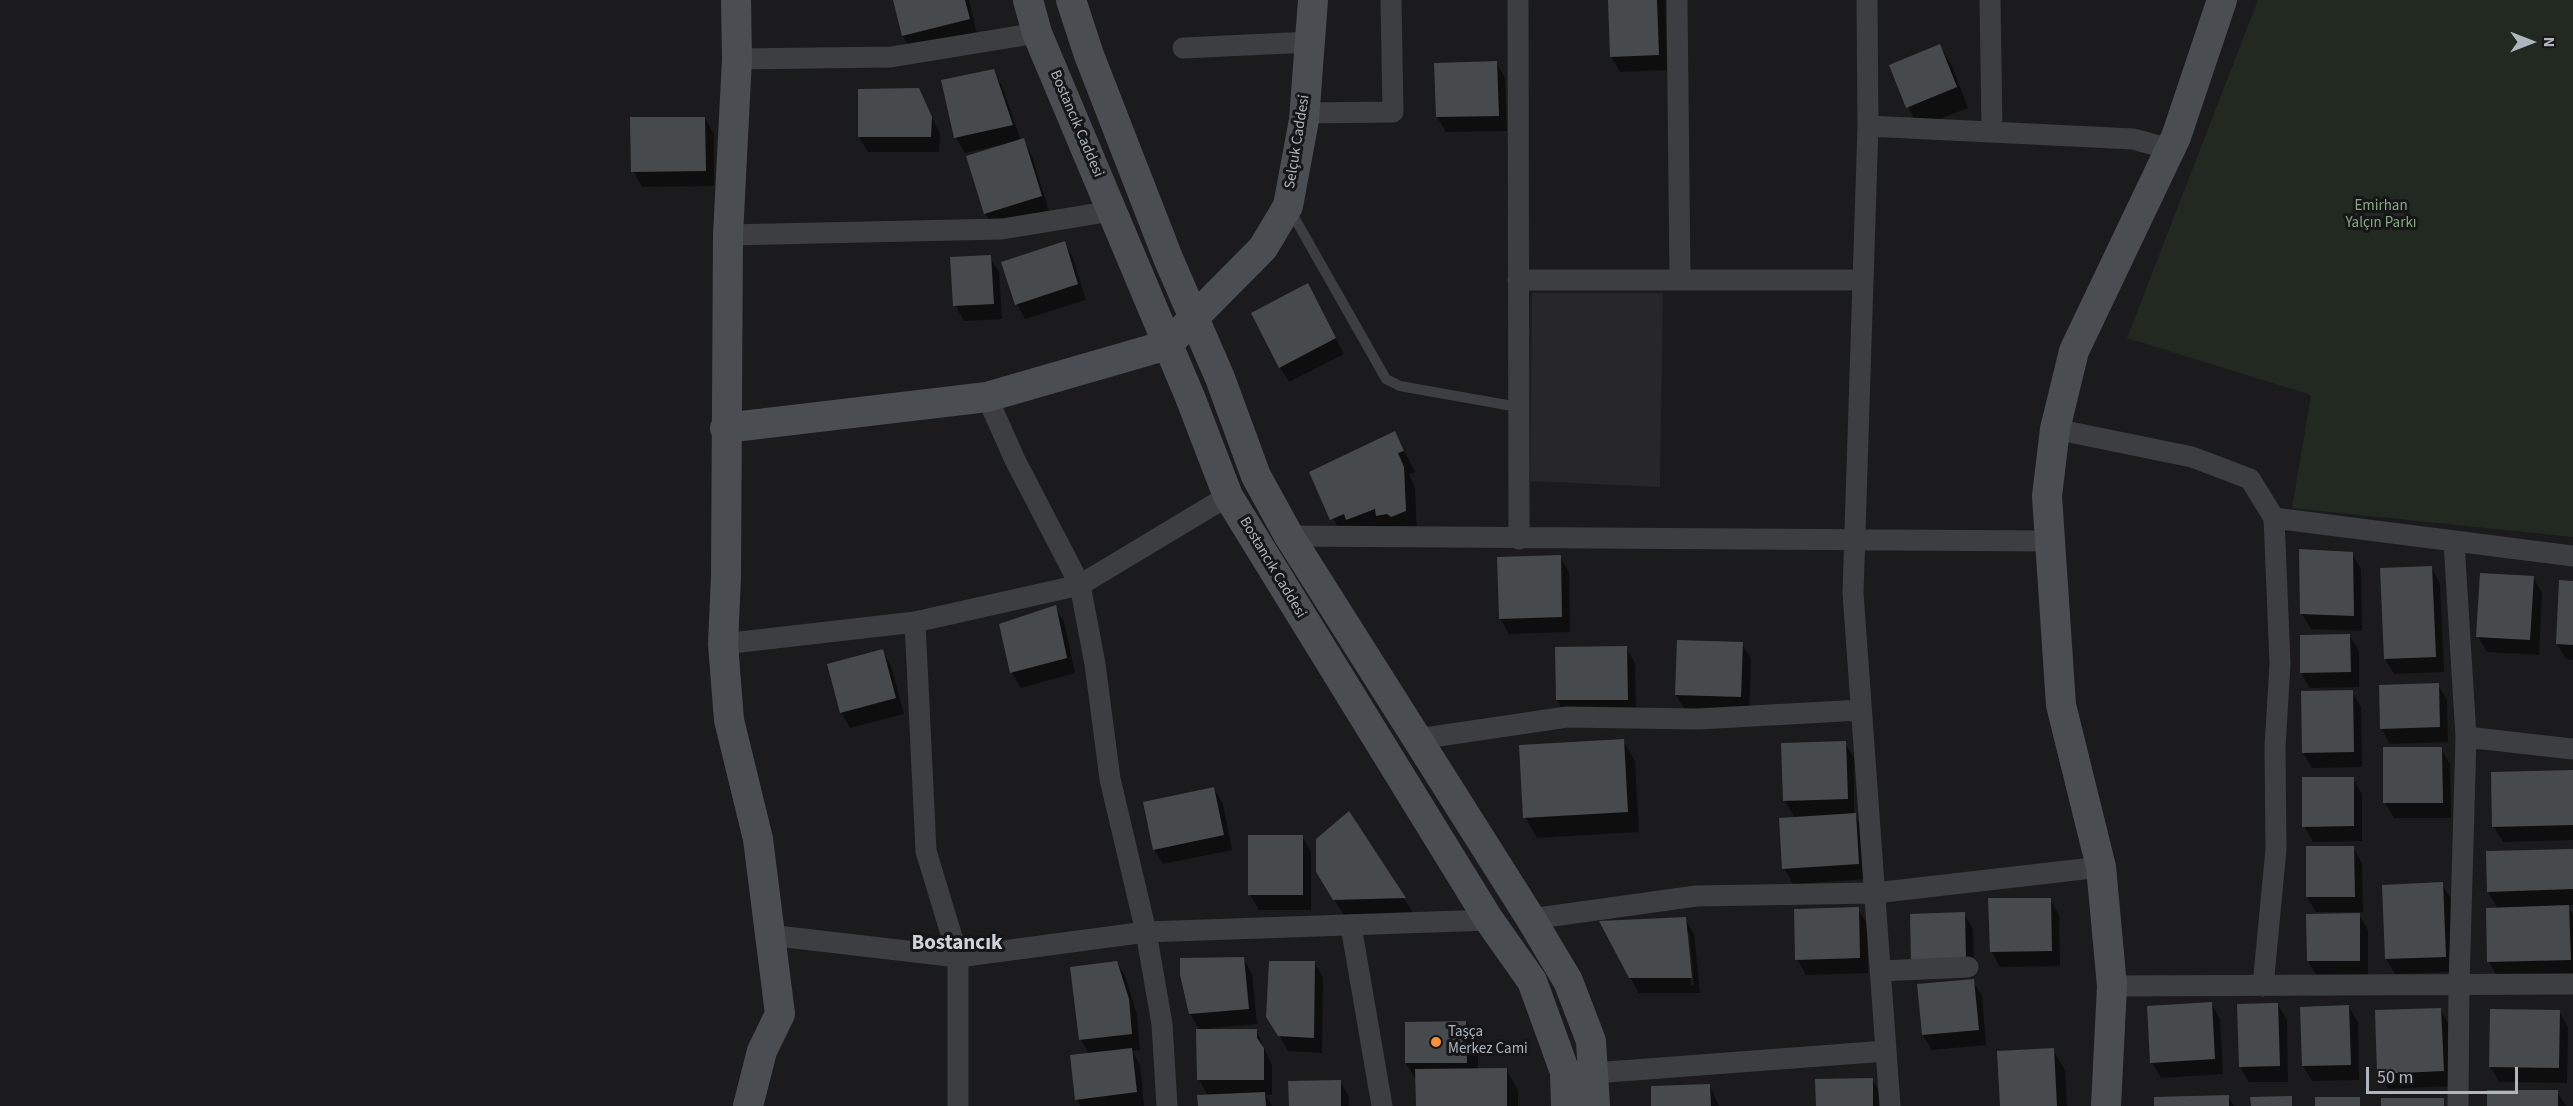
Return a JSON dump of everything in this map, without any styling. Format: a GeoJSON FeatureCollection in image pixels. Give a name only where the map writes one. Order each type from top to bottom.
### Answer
{"type":"FeatureCollection","features":[{"type":"Feature","properties":{"kind":"street"},"geometry":{"type":"LineString","coordinates":[[736,0],[737,59],[728,235],[725,428],[726,576],[723,644],[729,720],[758,839],[780,1014],[762,1051],[748,1106]]}},
{"type":"Feature","properties":{"kind":"street","name":"Bostancık Caddesi"},"geometry":{"type":"LineString","coordinates":[[1028,0],[1037,33],[1190,397],[1228,496],[1489,920],[1532,981],[1565,1072],[1566,1106]]}},
{"type":"Feature","properties":{"kind":"street","name":"Bostancık Caddesi"},"geometry":{"type":"LineString","coordinates":[[1071,0],[1089,55],[1168,258],[1220,378],[1256,476],[1289,536],[1568,981],[1592,1041],[1595,1106]]}},
{"type":"Feature","properties":{"kind":"street","name":"Selçuk Caddesi"},"geometry":{"type":"LineString","coordinates":[[1167,345],[1263,248],[1288,206],[1298,162],[1304,113],[1313,0]]}},
{"type":"Feature","properties":{"kind":"street"},"geometry":{"type":"LineString","coordinates":[[1304,113],[1393,112],[1391,0]]}},
{"type":"Feature","properties":{"kind":"street"},"geometry":{"type":"LineString","coordinates":[[1518,0],[1519,538]]}},
{"type":"Feature","properties":{"kind":"street"},"geometry":{"type":"LineString","coordinates":[[1677,0],[1680,280]]}},
{"type":"Feature","properties":{"kind":"street"},"geometry":{"type":"LineString","coordinates":[[1867,0],[1868,126],[1852,593],[1890,1106]]}},
{"type":"Feature","properties":{"kind":"street"},"geometry":{"type":"LineString","coordinates":[[1990,0],[1992,130]]}},
{"type":"Feature","properties":{"kind":"street"},"geometry":{"type":"LineString","coordinates":[[2106,1106],[2112,986],[2100,867],[2061,705],[2047,496],[2055,429],[2074,351],[2170,149],[2222,0]]}},
{"type":"Feature","properties":{"kind":"street"},"geometry":{"type":"LineString","coordinates":[[737,59],[891,57],[1037,33]]}},
{"type":"Feature","properties":{"kind":"street"},"geometry":{"type":"LineString","coordinates":[[1183,48],[1310,42]]}},
{"type":"Feature","properties":{"kind":"street"},"geometry":{"type":"LineString","coordinates":[[1868,126],[1992,130],[2133,139],[2170,149]]}},
{"type":"Feature","properties":{"kind":"street"},"geometry":{"type":"LineString","coordinates":[[728,235],[1002,229],[1112,211]]}},
{"type":"Feature","properties":{"kind":"street"},"geometry":{"type":"LineString","coordinates":[[1518,280],[1862,280]]}},
{"type":"Feature","properties":{"kind":"street"},"geometry":{"type":"LineString","coordinates":[[725,428],[987,397],[1167,345]]}},
{"type":"Feature","properties":{"kind":"street"},"geometry":{"type":"LineString","coordinates":[[987,397],[1016,460],[1080,585],[1095,664],[1110,779],[1146,932],[1162,1024],[1167,1106]]}},
{"type":"Feature","properties":{"kind":"street"},"geometry":{"type":"LineString","coordinates":[[2055,429],[2192,457],[2250,479],[2274,518],[2280,664],[2275,747],[2276,849],[2263,986]]}},
{"type":"Feature","properties":{"kind":"street"},"geometry":{"type":"LineString","coordinates":[[723,644],[915,622],[1080,585],[1228,496]]}},
{"type":"Feature","properties":{"kind":"street"},"geometry":{"type":"LineString","coordinates":[[2274,518],[2573,556]]}},
{"type":"Feature","properties":{"kind":"street"},"geometry":{"type":"LineString","coordinates":[[1289,536],[1854,542],[2049,541]]}},
{"type":"Feature","properties":{"kind":"street"},"geometry":{"type":"LineString","coordinates":[[2454,542],[2466,737],[2458,1106]]}},
{"type":"Feature","properties":{"kind":"street"},"geometry":{"type":"LineString","coordinates":[[915,622],[926,851],[958,957],[958,1106]]}},
{"type":"Feature","properties":{"kind":"street"},"geometry":{"type":"LineString","coordinates":[[1418,739],[1567,717],[1698,719],[1861,710]]}},
{"type":"Feature","properties":{"kind":"street"},"geometry":{"type":"LineString","coordinates":[[2466,737],[2573,749]]}},
{"type":"Feature","properties":{"kind":"street"},"geometry":{"type":"LineString","coordinates":[[1531,919],[1696,896],[1875,893],[2100,867]]}},
{"type":"Feature","properties":{"kind":"street"},"geometry":{"type":"LineString","coordinates":[[769,935],[958,957],[1146,932],[1489,920]]}},
{"type":"Feature","properties":{"kind":"street"},"geometry":{"type":"LineString","coordinates":[[1351,926],[1382,1106]]}},
{"type":"Feature","properties":{"kind":"street"},"geometry":{"type":"LineString","coordinates":[[1880,972],[1968,967]]}},
{"type":"Feature","properties":{"kind":"street"},"geometry":{"type":"LineString","coordinates":[[2112,986],[2573,984]]}},
{"type":"Feature","properties":{"kind":"street"},"geometry":{"type":"LineString","coordinates":[[1593,1072],[1886,1051]]}},
{"type":"Feature","properties":{"kind":"lane"},"geometry":{"type":"LineString","coordinates":[[1288,206],[1386,379],[1401,386],[1518,407]]}},
{"type":"Feature","properties":{"kind":"shaded area"},"geometry":{"type":"Polygon","coordinates":[[[1532,293],[1663,293],[1660,487],[1530,481],[1532,293]]]}},
{"type":"Feature","properties":{"kind":"green space","name":"Emirhan Yalçın Parkı"},"geometry":{"type":"Polygon","coordinates":[[[2258,0],[2573,0],[2573,537],[2292,508],[2311,395],[2127,338],[2258,0]]]}},
{"type":"Feature","properties":{"kind":"building"},"geometry":{"type":"Polygon","coordinates":[[[893,0],[965,0],[970,19],[902,36],[893,0]]]}},
{"type":"Feature","properties":{"kind":"building"},"geometry":{"type":"Polygon","coordinates":[[[1608,0],[1657,0],[1659,55],[1610,57],[1608,0]]]}},
{"type":"Feature","properties":{"kind":"building"},"geometry":{"type":"Polygon","coordinates":[[[1940,44],[1957,87],[1906,108],[1889,65],[1940,44]]]}},
{"type":"Feature","properties":{"kind":"building"},"geometry":{"type":"Polygon","coordinates":[[[1497,61],[1499,116],[1436,117],[1434,63],[1497,61]]]}},
{"type":"Feature","properties":{"kind":"building"},"geometry":{"type":"Polygon","coordinates":[[[994,69],[1013,125],[954,138],[941,80],[994,69]]]}},
{"type":"Feature","properties":{"kind":"building"},"geometry":{"type":"Polygon","coordinates":[[[919,88],[932,117],[931,137],[858,137],[858,89],[919,88]]]}},
{"type":"Feature","properties":{"kind":"building"},"geometry":{"type":"Polygon","coordinates":[[[630,117],[705,117],[706,171],[631,172],[630,117]]]}},
{"type":"Feature","properties":{"kind":"building"},"geometry":{"type":"Polygon","coordinates":[[[1024,138],[1042,196],[984,214],[966,156],[1024,138]]]}},
{"type":"Feature","properties":{"kind":"building"},"geometry":{"type":"Polygon","coordinates":[[[1065,241],[1078,284],[1015,305],[1001,262],[1065,241]]]}},
{"type":"Feature","properties":{"kind":"building"},"geometry":{"type":"Polygon","coordinates":[[[991,255],[994,304],[953,306],[950,257],[991,255]]]}},
{"type":"Feature","properties":{"kind":"building"},"geometry":{"type":"Polygon","coordinates":[[[1308,283],[1336,338],[1279,368],[1251,313],[1308,283]]]}},
{"type":"Feature","properties":{"kind":"building"},"geometry":{"type":"Polygon","coordinates":[[[1395,431],[1404,451],[1398,453],[1404,467],[1406,511],[1391,517],[1387,514],[1376,516],[1375,509],[1346,520],[1344,514],[1330,520],[1309,472],[1395,431]]]}},
{"type":"Feature","properties":{"kind":"building"},"geometry":{"type":"Polygon","coordinates":[[[2299,549],[2353,552],[2354,616],[2300,614],[2299,549]]]}},
{"type":"Feature","properties":{"kind":"building"},"geometry":{"type":"Polygon","coordinates":[[[1561,555],[1562,617],[1499,619],[1497,557],[1561,555]]]}},
{"type":"Feature","properties":{"kind":"building"},"geometry":{"type":"Polygon","coordinates":[[[2432,566],[2436,657],[2384,659],[2380,568],[2432,566]]]}},
{"type":"Feature","properties":{"kind":"building"},"geometry":{"type":"Polygon","coordinates":[[[2480,573],[2534,576],[2530,640],[2476,637],[2480,573]]]}},
{"type":"Feature","properties":{"kind":"building"},"geometry":{"type":"Polygon","coordinates":[[[2559,580],[2573,581],[2573,645],[2556,644],[2559,580]]]}},
{"type":"Feature","properties":{"kind":"building"},"geometry":{"type":"Polygon","coordinates":[[[1056,605],[1067,658],[1010,673],[999,624],[1056,605]]]}},
{"type":"Feature","properties":{"kind":"building"},"geometry":{"type":"Polygon","coordinates":[[[2350,634],[2351,672],[2300,673],[2300,635],[2350,634]]]}},
{"type":"Feature","properties":{"kind":"building"},"geometry":{"type":"Polygon","coordinates":[[[1677,640],[1743,642],[1741,697],[1675,695],[1677,640]]]}},
{"type":"Feature","properties":{"kind":"building"},"geometry":{"type":"Polygon","coordinates":[[[1627,646],[1628,700],[1556,700],[1555,647],[1627,646]]]}},
{"type":"Feature","properties":{"kind":"building"},"geometry":{"type":"Polygon","coordinates":[[[883,649],[896,698],[840,713],[827,664],[883,649]]]}},
{"type":"Feature","properties":{"kind":"building"},"geometry":{"type":"Polygon","coordinates":[[[2439,683],[2440,727],[2380,729],[2379,685],[2439,683]]]}},
{"type":"Feature","properties":{"kind":"building"},"geometry":{"type":"Polygon","coordinates":[[[2353,690],[2354,752],[2302,753],[2301,691],[2353,690]]]}},
{"type":"Feature","properties":{"kind":"building"},"geometry":{"type":"Polygon","coordinates":[[[1624,739],[1628,812],[1523,818],[1519,745],[1624,739]]]}},
{"type":"Feature","properties":{"kind":"building"},"geometry":{"type":"Polygon","coordinates":[[[1846,741],[1848,799],[1783,801],[1781,743],[1846,741]]]}},
{"type":"Feature","properties":{"kind":"building"},"geometry":{"type":"Polygon","coordinates":[[[2383,747],[2442,747],[2443,803],[2383,803],[2383,747]]]}},
{"type":"Feature","properties":{"kind":"building"},"geometry":{"type":"Polygon","coordinates":[[[2573,770],[2573,825],[2492,827],[2491,772],[2573,770]]]}},
{"type":"Feature","properties":{"kind":"building"},"geometry":{"type":"Polygon","coordinates":[[[2302,777],[2354,777],[2354,826],[2302,827],[2302,777]]]}},
{"type":"Feature","properties":{"kind":"building"},"geometry":{"type":"Polygon","coordinates":[[[1214,787],[1224,835],[1153,850],[1143,802],[1214,787]]]}},
{"type":"Feature","properties":{"kind":"building"},"geometry":{"type":"Polygon","coordinates":[[[1349,811],[1406,898],[1333,900],[1316,872],[1316,839],[1349,811]]]}},
{"type":"Feature","properties":{"kind":"building"},"geometry":{"type":"Polygon","coordinates":[[[1856,813],[1859,864],[1782,869],[1779,818],[1856,813]]]}},
{"type":"Feature","properties":{"kind":"building"},"geometry":{"type":"Polygon","coordinates":[[[1248,835],[1303,835],[1303,895],[1248,895],[1248,835]]]}},
{"type":"Feature","properties":{"kind":"building"},"geometry":{"type":"Polygon","coordinates":[[[2306,846],[2354,846],[2355,897],[2306,897],[2306,846]]]}},
{"type":"Feature","properties":{"kind":"building"},"geometry":{"type":"Polygon","coordinates":[[[2573,849],[2573,889],[2487,892],[2486,851],[2573,849]]]}},
{"type":"Feature","properties":{"kind":"building"},"geometry":{"type":"Polygon","coordinates":[[[2443,882],[2446,957],[2385,959],[2382,885],[2443,882]]]}},
{"type":"Feature","properties":{"kind":"building"},"geometry":{"type":"Polygon","coordinates":[[[1988,898],[2051,898],[2052,951],[1990,952],[1988,898]]]}},
{"type":"Feature","properties":{"kind":"building"},"geometry":{"type":"Polygon","coordinates":[[[2569,905],[2571,960],[2487,962],[2486,908],[2569,905]]]}},
{"type":"Feature","properties":{"kind":"building"},"geometry":{"type":"Polygon","coordinates":[[[1859,907],[1860,958],[1795,960],[1794,909],[1859,907]]]}},
{"type":"Feature","properties":{"kind":"building"},"geometry":{"type":"Polygon","coordinates":[[[1965,912],[1966,960],[1911,962],[1910,914],[1965,912]]]}},
{"type":"Feature","properties":{"kind":"building"},"geometry":{"type":"Polygon","coordinates":[[[2360,913],[2360,961],[2307,961],[2306,914],[2360,913]]]}},
{"type":"Feature","properties":{"kind":"building"},"geometry":{"type":"Polygon","coordinates":[[[1686,917],[1692,978],[1629,978],[1599,921],[1686,917]]]}},
{"type":"Feature","properties":{"kind":"building"},"geometry":{"type":"Polygon","coordinates":[[[1244,957],[1249,1009],[1189,1014],[1180,975],[1180,958],[1244,957]]]}},
{"type":"Feature","properties":{"kind":"building"},"geometry":{"type":"Polygon","coordinates":[[[1117,961],[1129,999],[1132,1034],[1079,1040],[1070,967],[1117,961]]]}},
{"type":"Feature","properties":{"kind":"building"},"geometry":{"type":"Polygon","coordinates":[[[1269,961],[1315,961],[1314,1038],[1278,1036],[1266,1017],[1269,961]]]}},
{"type":"Feature","properties":{"kind":"building"},"geometry":{"type":"Polygon","coordinates":[[[1974,979],[1979,1030],[1922,1035],[1917,984],[1974,979]]]}},
{"type":"Feature","properties":{"kind":"building"},"geometry":{"type":"Polygon","coordinates":[[[2212,1002],[2215,1059],[2150,1063],[2147,1006],[2212,1002]]]}},
{"type":"Feature","properties":{"kind":"building"},"geometry":{"type":"Polygon","coordinates":[[[2278,1003],[2280,1066],[2239,1067],[2237,1004],[2278,1003]]]}},
{"type":"Feature","properties":{"kind":"building"},"geometry":{"type":"Polygon","coordinates":[[[2349,1005],[2351,1065],[2302,1066],[2300,1007],[2349,1005]]]}},
{"type":"Feature","properties":{"kind":"building"},"geometry":{"type":"Polygon","coordinates":[[[2441,1008],[2444,1071],[2377,1074],[2375,1010],[2441,1008]]]}},
{"type":"Feature","properties":{"kind":"building"},"geometry":{"type":"Polygon","coordinates":[[[2490,1009],[2560,1010],[2559,1068],[2489,1067],[2490,1009]]]}},
{"type":"Feature","properties":{"kind":"building","name":"Taşça Merkez Cami"},"geometry":{"type":"Polygon","coordinates":[[[1466,1021],[1467,1063],[1405,1063],[1405,1022],[1466,1021]]]}},
{"type":"Feature","properties":{"kind":"building"},"geometry":{"type":"Polygon","coordinates":[[[1196,1029],[1257,1029],[1257,1038],[1264,1048],[1264,1080],[1197,1080],[1196,1029]]]}},
{"type":"Feature","properties":{"kind":"building"},"geometry":{"type":"Polygon","coordinates":[[[1132,1048],[1137,1092],[1075,1100],[1070,1055],[1132,1048]]]}},
{"type":"Feature","properties":{"kind":"building"},"geometry":{"type":"Polygon","coordinates":[[[2054,1048],[2057,1106],[2000,1106],[1997,1051],[2054,1048]]]}},
{"type":"Feature","properties":{"kind":"building"},"geometry":{"type":"Polygon","coordinates":[[[1507,1068],[1507,1106],[1416,1106],[1415,1069],[1507,1068]]]}},
{"type":"Feature","properties":{"kind":"building"},"geometry":{"type":"Polygon","coordinates":[[[1873,1078],[1873,1106],[1816,1106],[1815,1079],[1873,1078]]]}},
{"type":"Feature","properties":{"kind":"building"},"geometry":{"type":"Polygon","coordinates":[[[1341,1080],[1341,1106],[1289,1106],[1288,1081],[1341,1080]]]}},
{"type":"Feature","properties":{"kind":"building"},"geometry":{"type":"Polygon","coordinates":[[[1710,1084],[1711,1106],[1651,1106],[1651,1086],[1710,1084]]]}},
{"type":"Feature","properties":{"kind":"building"},"geometry":{"type":"Polygon","coordinates":[[[2487,1090],[2558,1090],[2558,1106],[2487,1106],[2487,1090]]]}},
{"type":"Feature","properties":{"kind":"building"},"geometry":{"type":"Polygon","coordinates":[[[1265,1092],[1266,1106],[1198,1106],[1197,1095],[1265,1092]]]}},
{"type":"Feature","properties":{"kind":"building"},"geometry":{"type":"Polygon","coordinates":[[[2229,1095],[2229,1106],[2154,1106],[2154,1097],[2229,1095]]]}},
{"type":"Feature","properties":{"kind":"building"},"geometry":{"type":"Polygon","coordinates":[[[2292,1096],[2292,1106],[2251,1106],[2250,1097],[2292,1096]]]}},
{"type":"Feature","properties":{"kind":"building"},"geometry":{"type":"Polygon","coordinates":[[[2315,1097],[2360,1097],[2360,1106],[2315,1106],[2315,1097]]]}},
{"type":"Feature","properties":{"kind":"building"},"geometry":{"type":"Polygon","coordinates":[[[2381,1098],[2444,1098],[2444,1106],[2381,1106],[2381,1098]]]}},
{"type":"Feature","properties":{"kind":"place","name":"Taşça Merkez Cami"},"geometry":{"type":"Point","coordinates":[1436,1042]}},
{"type":"Feature","properties":{"kind":"district","name":"Bostancık"},"geometry":{"type":"Point","coordinates":[957,944]}}]}
